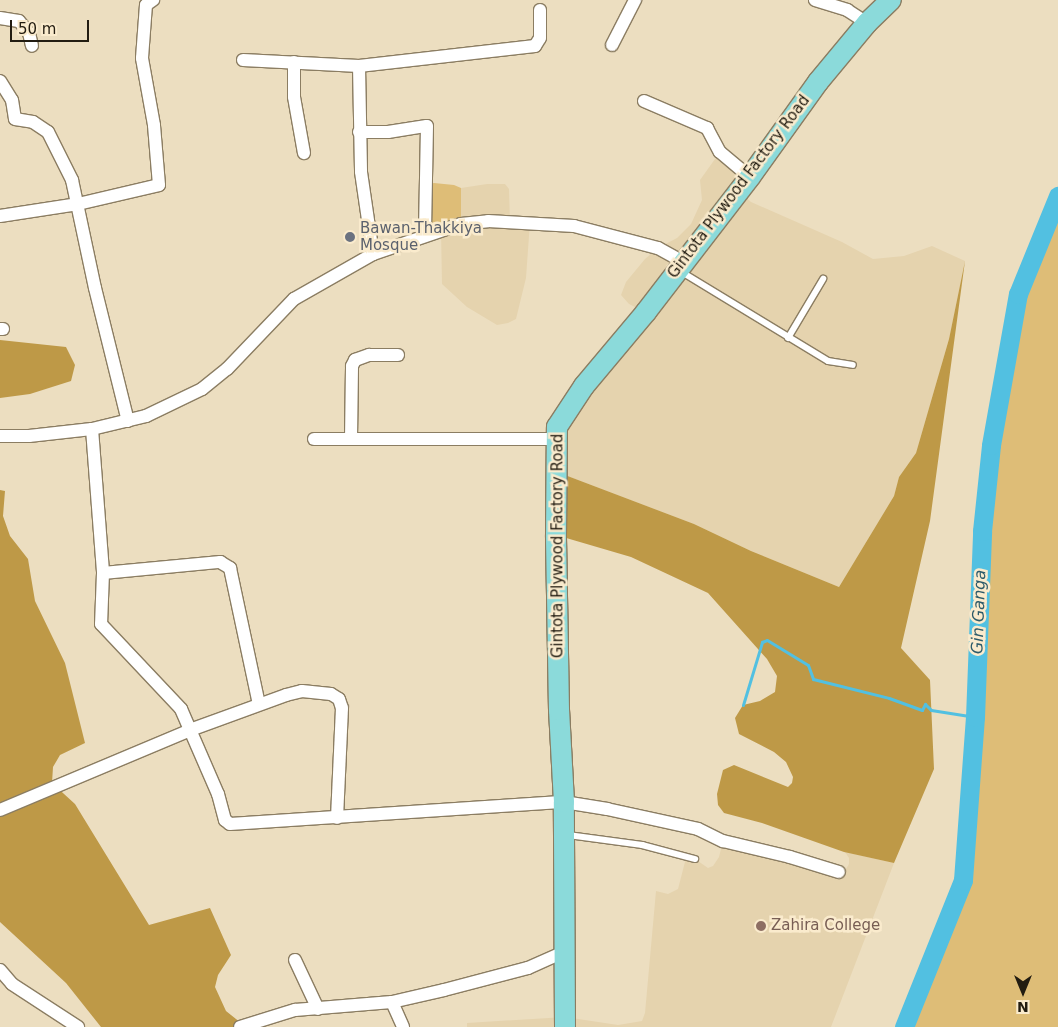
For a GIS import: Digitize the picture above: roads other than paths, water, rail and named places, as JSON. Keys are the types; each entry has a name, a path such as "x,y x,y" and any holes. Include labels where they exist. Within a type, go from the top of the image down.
{"main road":[{"name":"Gintota Plywood Factory Road","path":"565,1027 564,802 559,710 557,427 584,386 646,312 750,177 818,82 866,24 891,0"}],"street":[{"path":"0,216 78,204 159,185 154,125 142,58 146,5 153,0"},
{"path":"612,46 635,0"},
{"path":"815,0 847,10 866,24"},
{"path":"243,60 359,66 535,46 540,38 540,10"},
{"path":"0,18 19,21 30,33 32,46"},
{"path":"294,62 294,97 304,153"},
{"path":"359,66 360,172 373,254"},
{"path":"0,81 12,100 15,119 33,122 48,132 72,180 95,288 128,420"},
{"path":"644,101 707,128 720,152 750,177"},
{"path":"360,132 388,132 427,126 425,236"},
{"path":"0,436 29,436 92,429 146,416 202,390 228,369 294,299 373,254 461,224 488,221 574,226 658,248 680,266"},
{"path":"351,439 352,366 355,360 369,355 398,355"},
{"path":"92,429 103,573 101,624 181,709 218,794 225,820 230,824 564,802 607,808 698,829 722,841 790,857 839,872"},
{"path":"314,438 556,439"},
{"path":"103,573 220,562 230,568 259,704"},
{"path":"0,810 190,730 259,704 302,691 331,694 339,699 342,708 337,818"},
{"path":"240,1027 295,1010 392,1002 444,990 528,968 564,952"},
{"path":"296,960 318,1009"},
{"path":"0,970 12,984 78,1027"},
{"path":"392,1002 402,1027"}],"lane":[{"path":"680,266 788,338 828,361 853,365"},
{"path":"788,338 823,280"},
{"path":"564,835 642,845 695,859"}],"waterway":[{"name":"Gin Ganga","path":"904,1027 963,880 975,717 982,531 991,445 1018,294 1058,196"},
{"path":"743,705 762,642 767,640 808,665 813,679 889,698 922,710 925,704 931,710 975,717"}],"place":[{"name":"Bawan-Thakkiya Mosque","path":"350,237"},
{"name":"Zahira College","path":"761,926"}]}
